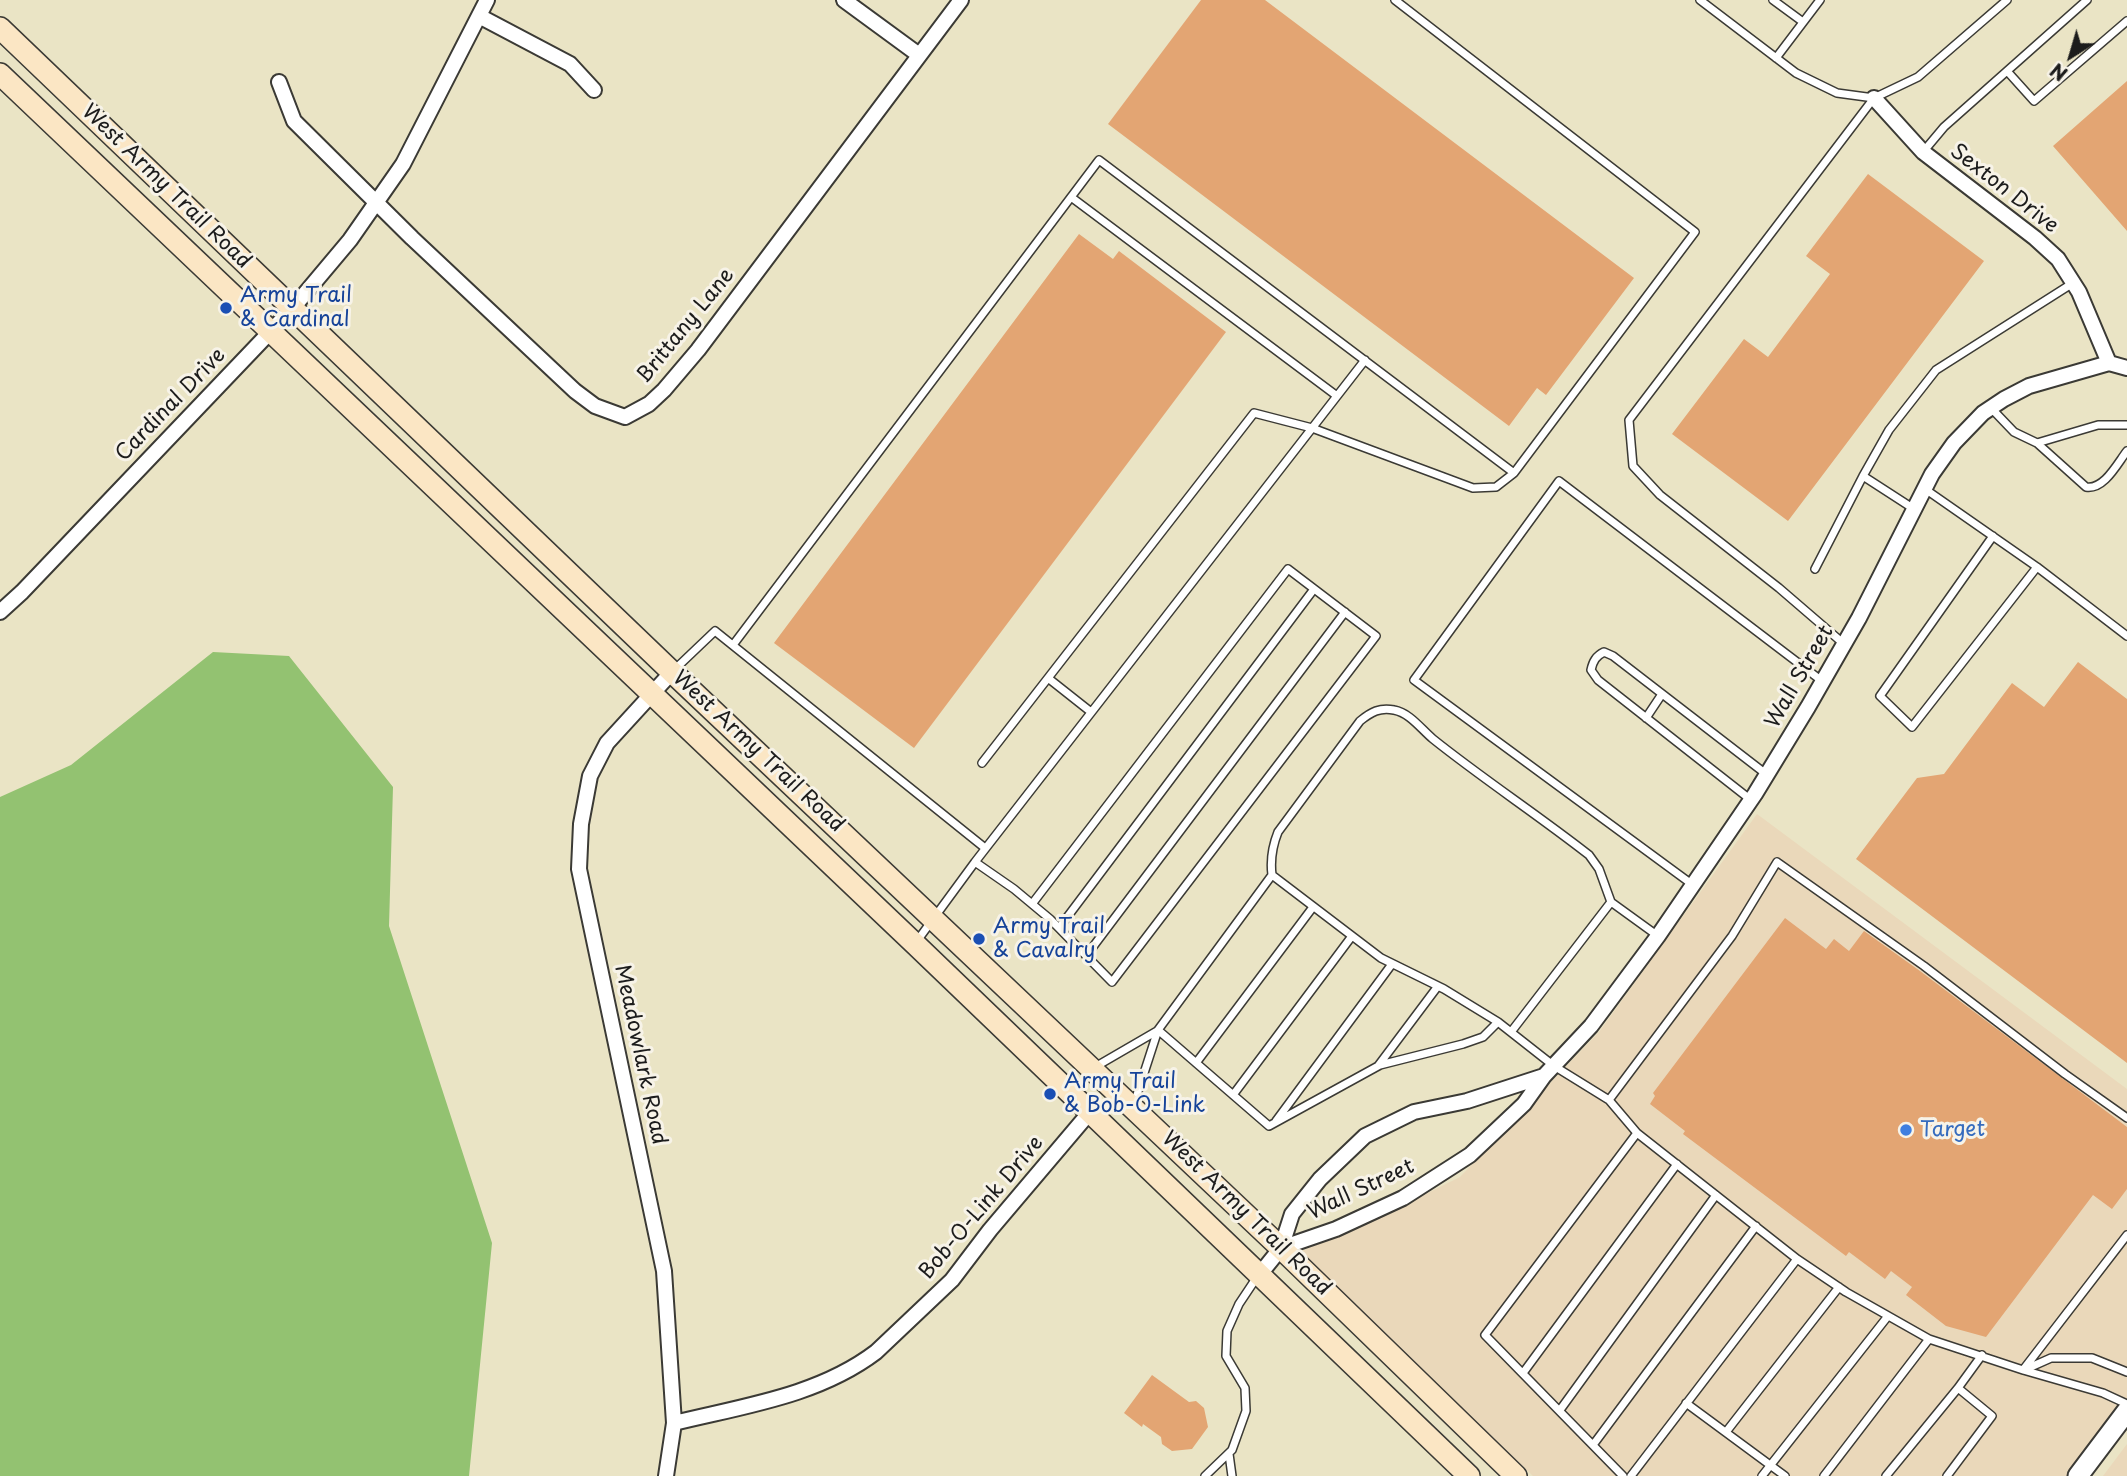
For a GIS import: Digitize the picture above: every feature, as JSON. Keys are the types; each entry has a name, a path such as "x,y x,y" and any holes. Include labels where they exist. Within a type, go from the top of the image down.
{"main road":[{"name":"West Army Trail Road","path":"0,29 672,672 1281,1248 1516,1476"},
{"name":"West Army Trail Road","path":"0,74 915,944 1469,1476"}],"street":[{"name":"Cardinal Drive","path":"0,612 292,309 350,240 403,164 487,0"},
{"path":"844,0 919,55 961,0"},
{"path":"479,16 570,64 594,90"},
{"name":"Brittany Lane","path":"377,201 412,238 575,391 595,406 625,417 649,404 698,350 919,55"},
{"path":"279,82 294,121 377,201"},
{"name":"Sexton Drive","path":"1874,98 1923,152 2058,259 2079,292 2109,363"},
{"path":"2109,363 2127,368"},
{"name":"Wall Street","path":"1281,1248 1336,1228 1403,1198 1470,1155 1524,1104 1549,1071 1591,1026 1694,886 1751,800 1823,682 1932,474 1954,443 1991,408 2029,386 2109,363"},
{"name":"Meadowlark Road","path":"666,1476 674,1423 664,1271 579,869 581,824 590,776 607,743 672,672"},
{"name":"Wall Street","path":"1260,1274 1281,1248 1292,1214 1320,1179 1364,1136 1414,1112 1467,1101 1549,1071"},
{"name":"Bob-O-Link Drive","path":"674,1423 804,1390 864,1362 952,1280 990,1230 1090,1112"},
{"path":"2078,1476 2127,1411"}],"lane":[{"path":"982,763 1254,413 1312,428 1473,488 1496,487 1514,473 1695,232 1395,0"},
{"path":"1700,0 1796,73 1837,93 1874,98"},
{"path":"1773,0 1803,22"},
{"path":"1776,58 1820,0"},
{"path":"1844,644 1779,588 1660,495 1633,466 1629,419 1874,98 1918,77 2007,0"},
{"path":"1923,152 1944,127 2087,0"},
{"path":"2007,71 2034,102 2127,21"},
{"path":"733,645 1099,160 1514,473"},
{"path":"1071,197 1337,396"},
{"path":"1815,569 1889,430 1936,370 2073,283"},
{"path":"915,944 985,848 1365,360"},
{"path":"1991,408 2014,432 2037,443 2086,487 2092,488 2102,483 2127,451"},
{"path":"2037,443 2098,425 2127,425"},
{"path":"1863,476 1915,509"},
{"path":"1694,886 1414,680 1559,481 1823,682"},
{"path":"1925,489 2037,567 2127,636"},
{"path":"1993,536 1880,696 1912,727 2037,567"},
{"path":"975,862 1032,904 1112,982 1376,636 1288,569 1032,904"},
{"path":"1059,928 1314,589"},
{"path":"1086,956 1345,612"},
{"path":"672,672 715,631 985,848"},
{"path":"1751,800 1598,680 1591,670 1593,662 1604,652 1613,656 1767,775"},
{"path":"1048,678 1091,712"},
{"path":"1646,718 1662,694"},
{"path":"1133,1107 1158,1030 1272,875 1270,859 1278,832 1360,721 1381,708 1396,710 1406,715 1589,855 1602,876 1611,902 1658,936"},
{"path":"1609,1100 1732,936 1777,862 1924,966 2127,1118"},
{"path":"1272,875 1381,958 1438,986 1498,1022 1549,1071 1609,1100 1637,1133 1797,1259 1839,1287 1929,1339 2103,1393 2127,1404"},
{"path":"1511,1032 1611,902"},
{"path":"1196,1063 1313,906"},
{"path":"1233,1095 1352,936"},
{"path":"1274,1123 1392,964"},
{"path":"1378,1066 1438,986"},
{"path":"1158,1030 1269,1126 1378,1066 1483,1037 1498,1022"},
{"path":"1093,1069 1158,1030"},
{"path":"1623,1476 1485,1335 1637,1133"},
{"path":"1523,1373 1677,1164"},
{"path":"1560,1410 1716,1195"},
{"path":"1593,1445 1756,1226"},
{"path":"2023,1370 2127,1235"},
{"path":"1631,1476 1797,1259"},
{"path":"1205,1476 1232,1450 1246,1411 1245,1388 1226,1356 1227,1331 1239,1304 1260,1274"},
{"path":"1726,1432 1839,1287"},
{"path":"1762,1476 1888,1316"},
{"path":"1824,1476 1929,1339"},
{"path":"1886,1476 1982,1355"},
{"path":"2023,1370 2051,1358 2092,1358 2127,1372"},
{"path":"1947,1476 1992,1416 1958,1388"},
{"path":"1686,1403 1784,1476"},
{"path":"1229,1454 1232,1476"}],"shaded area":[{"path":"1757,814 2127,1089 2127,1401 2070,1476 1533,1476 1299,1252 1365,1224 1460,1177 1599,1032"},
{"path":"2127,1444 2127,1476 2103,1476"}],"green space":[{"path":"213,652 289,656 393,787 389,926 492,1243 469,1476 0,1476 0,797 71,765"}],"building":[{"path":"1201,0 1265,0 1634,278 1546,395 1537,388 1509,426 1108,124"},
{"path":"2127,81 2127,231 2053,146"},
{"path":"1868,174 1984,261 1788,521 1672,434 1744,339 1768,357 1830,274 1806,256"},
{"path":"1079,234 1113,259 1119,251 1226,332 914,748 774,643"},
{"path":"2078,662 2127,699 2127,1063 1856,859 1917,778 1944,774 2012,683 2044,707"},
{"name":"Target","path":"1785,918 1826,949 1834,939 1849,951 1864,931 2127,1127 2127,1189 2112,1209 2093,1195 1986,1337 1946,1326 1906,1295 1912,1287 1891,1271 1885,1279 1849,1252 1846,1256 1683,1134 1685,1131 1650,1104 1655,1096 1653,1093"},
{"path":"1152,1375 1189,1402 1196,1401 1204,1408 1208,1427 1192,1449 1172,1451 1162,1444 1161,1437 1124,1413"}],"place":[{"name":"Army Trail & Cardinal","path":"226,308"},
{"name":"Army Trail & Cavalry","path":"979,939"},
{"name":"Army Trail & Bob-O-Link","path":"1050,1094"},
{"name":"Target","path":"1906,1130"}]}
